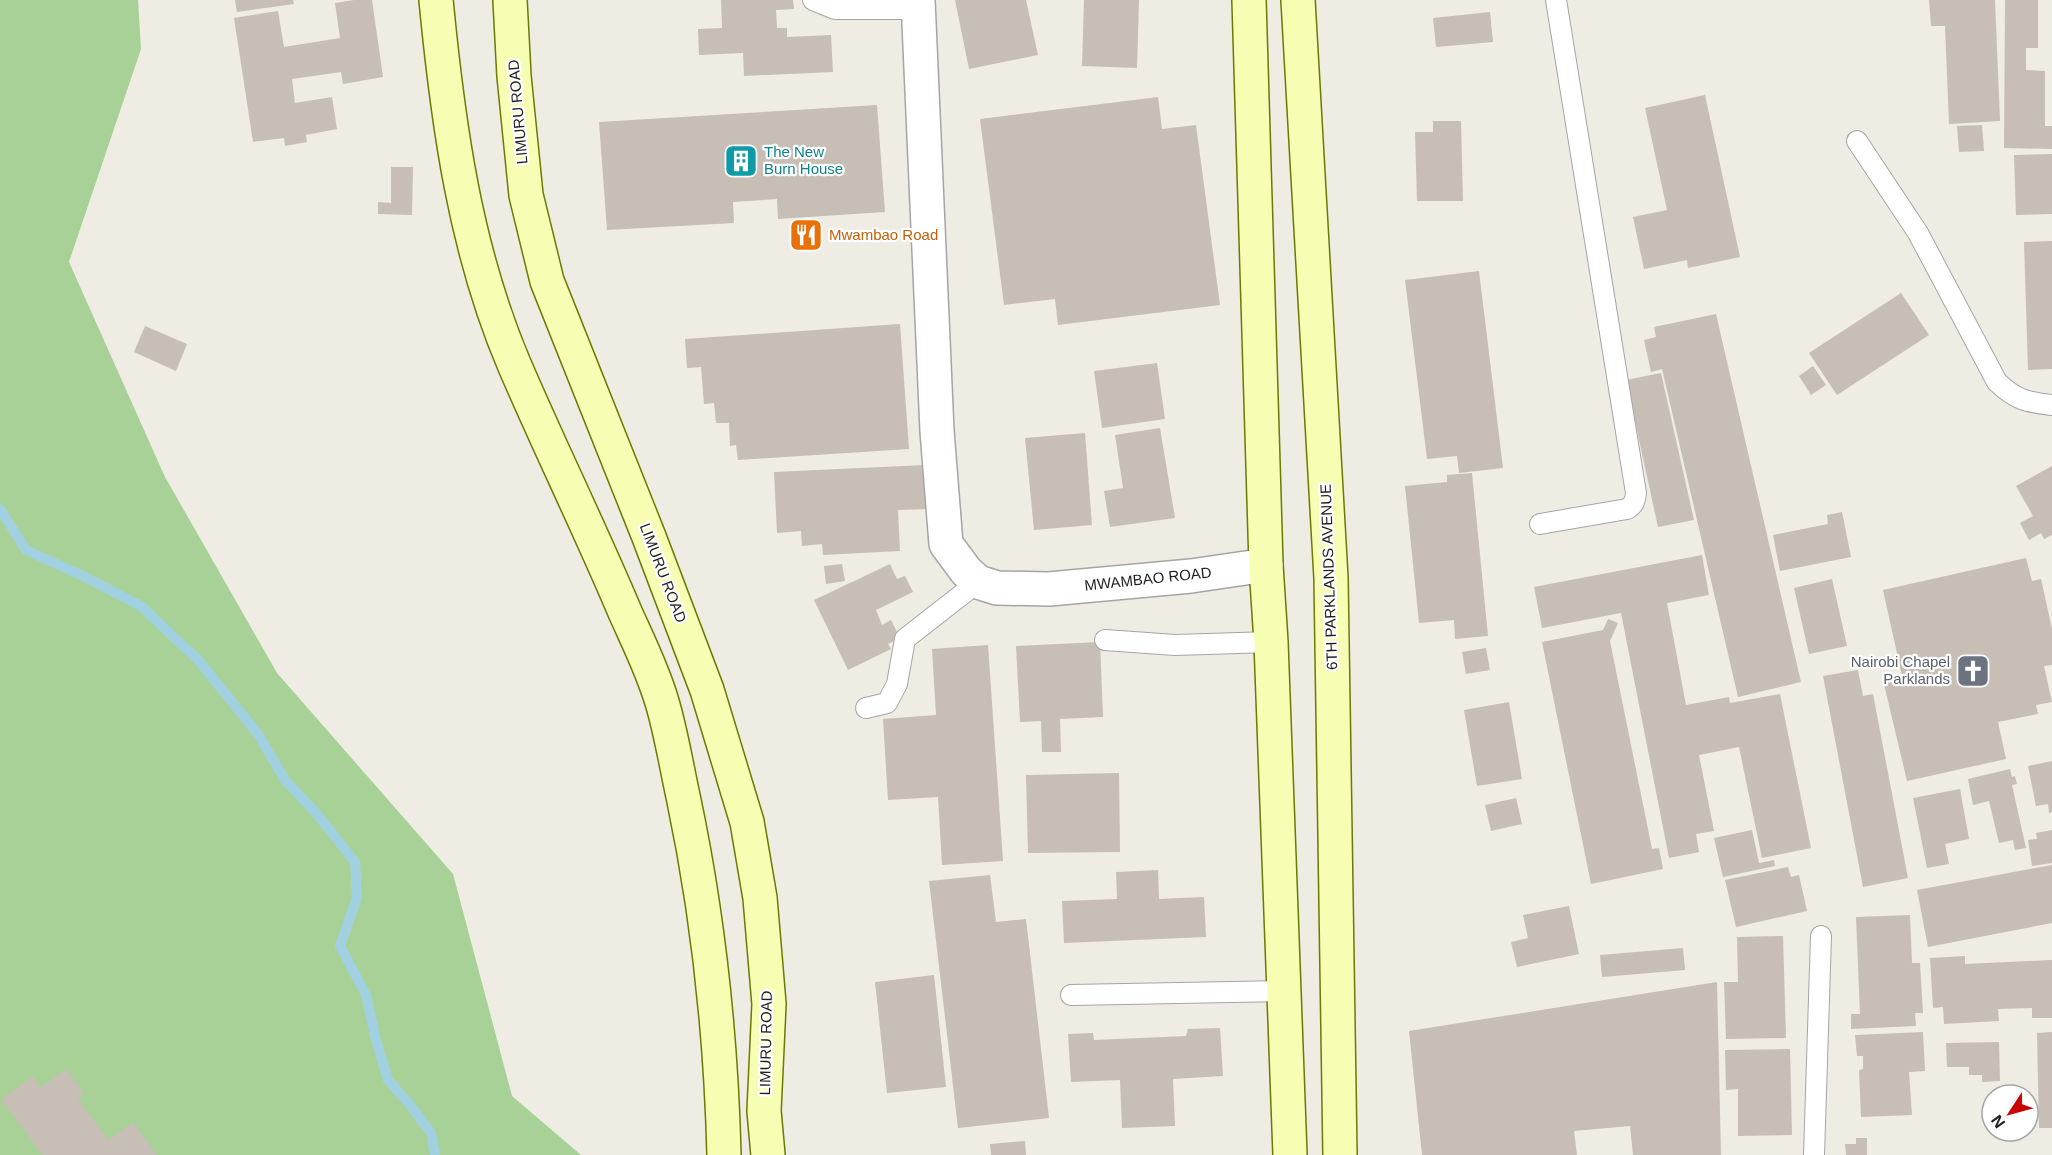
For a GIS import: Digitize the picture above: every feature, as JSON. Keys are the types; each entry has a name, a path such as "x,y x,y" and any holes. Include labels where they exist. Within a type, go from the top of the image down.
{"main road":[{"path":"436,0 444,79 458,172 471,232 494,313 513,363 662,700 702,894 720,1064 724,1155"},
{"name":"LIMURU ROAD","path":"510,0 514,76 526,195 547,281 707,690 747,822 760,898 769,1004 764,1111 768,1155"},
{"path":"1249,0 1266,565 1271,642 1290,1155"},
{"name":"6TH PARKLANDS AVENUE","path":"1298,0 1331,578 1340,1155"}],"street":[{"path":"918,5 937,431 946,544 966,571 978,582"},
{"name":"MWAMBAO ROAD","path":"978,582 997,588 1049,589 1191,576 1266,565"}],"lane":[{"path":"813,0 836,9 918,5"},
{"path":"1540,524 1627,509 1635,501 1636,493 1556,0"},
{"path":"1857,141 1918,233 1997,382 2011,395 2028,402 2052,405"},
{"path":"866,708 887,703 897,684 905,639 978,582"},
{"path":"1105,640 1174,645 1271,642"},
{"path":"1814,1155 1821,936"},
{"path":"1071,995 1283,991"}],"green space":[{"path":"0,0 138,0 141,49 69,262 165,477 277,673 453,874 512,1096 581,1155 0,1155"}],"building":[{"path":"235,0 293,0 294,4 237,12"},
{"path":"372,0 383,77 343,84 341,72 292,79 295,103 332,97 337,129 306,135 307,142 285,146 284,138 253,142 234,18 278,11 284,47 340,38 335,3"},
{"path":"721,0 793,0 794,9 776,10 777,28 787,28 787,37 831,35 833,72 744,76 743,53 699,55 698,29 722,28"},
{"path":"955,0 1026,0 1038,55 969,69"},
{"path":"1084,0 1139,0 1137,68 1082,66"},
{"path":"1929,0 1995,0 2000,121 1949,124 1945,26 1931,26"},
{"path":"2005,0 2038,0 2038,48 2026,48 2026,70 2045,71 2045,126 2052,126 2052,149 2004,148"},
{"path":"1490,12 1493,42 1436,47 1433,18"},
{"path":"1705,95 1740,257 1688,268 1687,260 1644,269 1633,217 1667,210 1645,108"},
{"path":"1158,97 1162,129 1196,125 1220,305 1058,325 1055,299 1004,305 980,119"},
{"name":"The New Burn House","path":"877,105 885,212 778,219 777,199 733,202 734,223 607,230 599,122"},
{"path":"1433,121 1461,121 1463,201 1417,201 1415,132 1433,132"},
{"path":"1982,125 1984,151 1959,152 1957,126"},
{"path":"2052,154 2052,214 2016,215 2014,155"},
{"path":"391,167 413,167 412,215 378,214 378,202 391,203"},
{"path":"2052,241 2052,369 2028,370 2024,242"},
{"path":"1479,271 1503,468 1459,473 1457,456 1427,459 1405,280"},
{"path":"1901,293 1929,335 1837,395 1809,353"},
{"path":"1716,314 1801,682 1738,697 1662,369 1651,372 1644,340 1656,337 1654,327"},
{"path":"900,324 909,449 738,460 736,445 730,446 729,423 716,423 714,403 704,404 701,367 687,368 685,339"},
{"path":"145,326 187,344 176,371 134,352"},
{"path":"1157,363 1165,419 1102,428 1094,371"},
{"path":"1813,366 1826,385 1811,395 1799,376"},
{"path":"1661,373 1694,520 1658,527 1626,380"},
{"path":"1160,428 1175,518 1110,527 1104,491 1123,488 1115,435"},
{"path":"1085,433 1092,525 1034,530 1025,438"},
{"path":"925,465 928,509 898,510 900,551 823,555 822,544 802,546 801,531 777,533 774,472"},
{"path":"2052,466 2052,535 2044,539 2041,533 2029,540 2020,523 2033,516 2016,486"},
{"path":"1472,473 1488,636 1455,639 1454,620 1419,623 1405,486 1447,482 1447,475"},
{"path":"1842,512 1851,557 1780,571 1773,535 1828,524 1827,515"},
{"path":"1702,555 1709,595 1667,603 1686,705 1729,697 1730,703 1780,694 1811,848 1762,858 1739,747 1699,755 1714,831 1696,834 1699,852 1669,858 1621,613 1542,628 1534,587"},
{"name":"Nairobi Chapel Parklands","path":"2026,558 2032,581 2041,579 2052,629 2052,665 2044,666 2052,702 2036,705 2038,714 1998,722 2006,759 1907,781 1883,680 1902,676 1883,590"},
{"path":"842,564 845,581 826,584 824,566"},
{"path":"890,564 897,579 905,576 913,592 876,610 882,625 891,620 900,638 888,644 891,649 848,670 814,600"},
{"path":"1832,579 1847,646 1809,654 1794,588"},
{"path":"1608,619 1618,623 1610,641 1652,849 1659,848 1663,869 1591,884 1542,642 1603,630"},
{"path":"1100,642 1103,717 1060,719 1061,752 1042,752 1041,721 1020,722 1016,646"},
{"path":"988,645 1003,861 942,865 938,797 888,800 883,719 936,715 932,649"},
{"path":"1486,648 1490,670 1466,674 1462,652"},
{"path":"1858,670 1863,696 1873,694 1908,878 1863,887 1823,676"},
{"path":"1509,702 1522,779 1477,786 1464,710"},
{"path":"2052,761 2052,812 2049,813 2048,804 2036,806 2028,766"},
{"path":"2010,769 2017,784 2012,785 2026,848 2015,850 2013,840 1999,843 1989,801 1973,805 1968,779"},
{"path":"1119,773 1120,852 1028,853 1026,775"},
{"path":"1960,789 1969,839 1945,844 1949,864 1927,868 1913,798"},
{"path":"1516,798 1522,824 1491,831 1485,805"},
{"path":"1752,830 1759,863 1774,860 1775,866 1723,877 1714,838"},
{"path":"2052,830 2052,863 2032,866 2028,840 2037,839 2036,833"},
{"path":"2052,865 2052,923 1928,947 1917,890"},
{"path":"1788,867 1791,877 1799,875 1807,911 1736,927 1725,880"},
{"path":"1158,870 1159,899 1204,897 1206,937 1064,943 1062,901 1117,899 1116,872"},
{"path":"990,875 996,922 1026,919 1049,1118 958,1128 929,881"},
{"path":"1569,906 1579,954 1517,967 1511,942 1528,938 1523,915"},
{"path":"1910,915 1912,963 1920,963 1923,1013 1915,1013 1916,1026 1851,1029 1851,1014 1860,1014 1856,917"},
{"path":"1783,936 1786,1038 1726,1039 1724,982 1738,982 1737,937"},
{"path":"1683,948 1685,970 1602,977 1600,955"},
{"path":"1965,956 1965,964 2052,960 2052,1018 2032,1018 2032,1008 1998,1009 1999,1021 1944,1024 1943,1007 1933,1008 1930,958"},
{"path":"934,975 946,1087 887,1093 875,982"},
{"path":"1717,982 1721,1155 1633,1155 1630,1126 1574,1131 1577,1155 1422,1155 1409,1031"},
{"path":"1220,1028 1223,1076 1173,1079 1175,1126 1122,1128 1120,1080 1071,1082 1068,1034 1093,1033 1094,1040 1186,1036 1188,1029"},
{"path":"1923,1032 1925,1071 1909,1072 1912,1115 1861,1117 1859,1070 1863,1069 1863,1056 1857,1056 1855,1035"},
{"path":"2052,1032 2052,1128 2040,1128 2037,1033"},
{"path":"1999,1042 2000,1081 1982,1082 1982,1075 1969,1075 1969,1067 1947,1067 1946,1043"},
{"path":"1790,1049 1792,1135 1738,1136 1738,1089 1726,1090 1725,1050"},
{"path":"67,1069 84,1094 78,1098 108,1140 133,1122 157,1155 42,1155 1,1099 33,1076 40,1087"},
{"path":"1856,1138 1867,1138 1867,1155 1846,1155 1845,1144 1856,1144"},
{"path":"1025,1141 1026,1155 991,1155 990,1144"}],"waterway":[{"path":"0,509 26,550 141,606 199,661 258,734 285,780 316,813 355,862 357,898 340,946 366,995 388,1080 431,1133 435,1155"}],"place":[{"name":"The New Burn House","path":"741,161"},
{"name":"Mwambao Road","path":"806,235"},
{"name":"Nairobi Chapel Parklands","path":"1973,671"}]}
